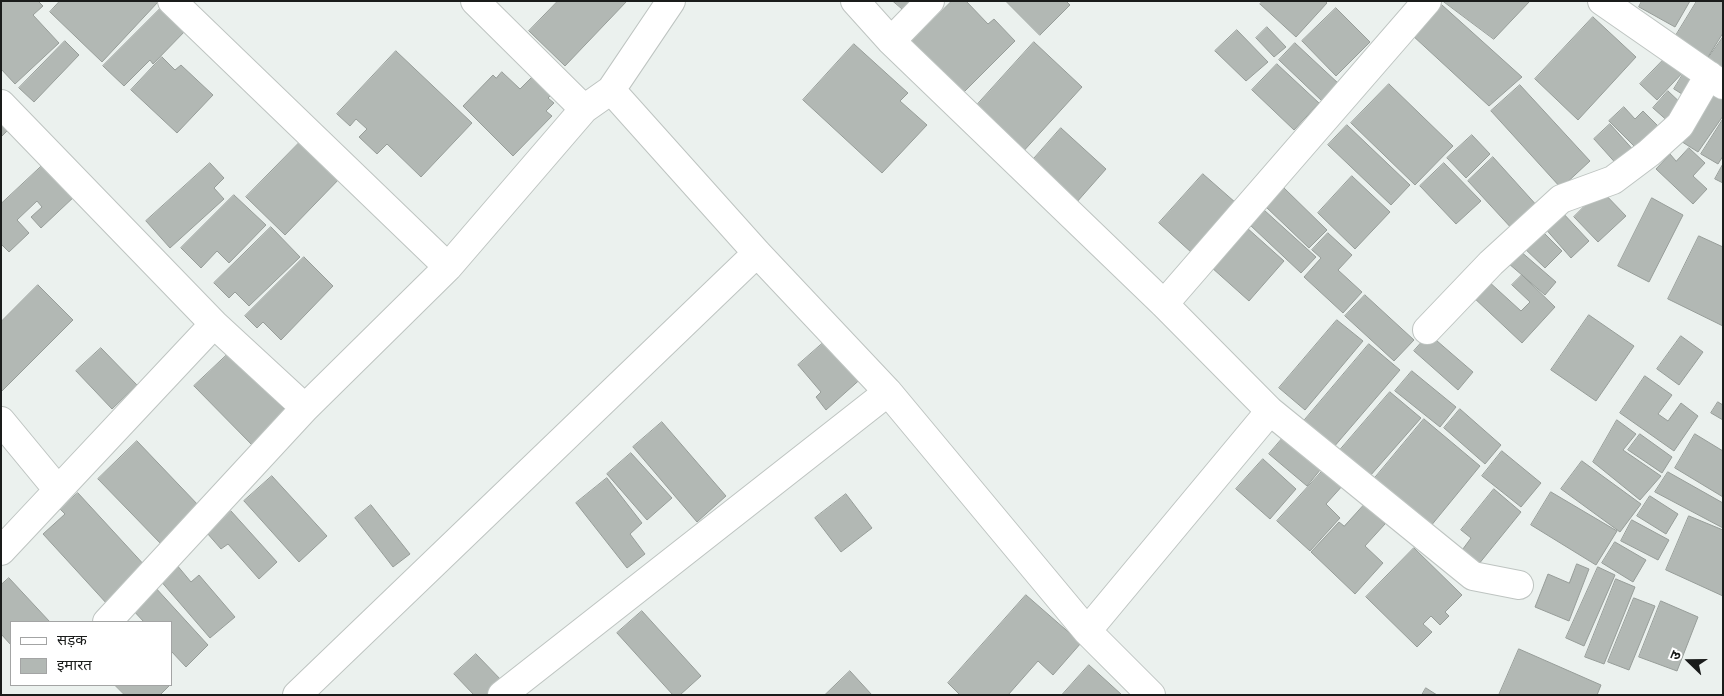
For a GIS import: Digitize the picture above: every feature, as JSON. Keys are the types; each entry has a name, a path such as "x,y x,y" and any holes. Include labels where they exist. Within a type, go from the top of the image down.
{"street":[{"path":"172,1 448,267"},
{"path":"475,1 584,109"},
{"path":"855,1 891,41 1164,304 1270,411 1473,576 1519,585"},
{"path":"891,41 930,1"},
{"path":"1164,304 1428,1"},
{"path":"1427,330 1491,263 1561,199 1613,180 1680,125 1716,80 1602,1"},
{"path":"108,621 305,408 448,267 584,109 611,90 663,5"},
{"path":"611,90 757,253 888,392 1087,631 1151,695"},
{"path":"1,104 214,324 305,408"},
{"path":"297,695 757,253"},
{"path":"1,551 214,324"},
{"path":"502,695 888,392"},
{"path":"1087,631 1270,411"},
{"path":"1,420 58,490"}],"building":[{"path":"1,1 38,1 43,6 33,15 59,43 15,84 1,69"},
{"path":"60,1 158,2 102,62 50,12"},
{"path":"558,1 627,1 565,66 529,31"},
{"path":"893,1 914,1 905,11"},
{"path":"952,1 966,1 988,24 994,19 1015,41 962,94 911,42"},
{"path":"1006,1 1066,1 1070,5 1040,35"},
{"path":"1263,1 1325,1 1327,3 1296,37 1260,4"},
{"path":"1443,1 1530,1 1494,39"},
{"path":"1642,1 1690,1 1675,27 1639,7"},
{"path":"1697,1 1723,1 1723,33 1708,57 1675,37"},
{"path":"164,5 188,28 153,64 150,60 124,86 103,66"},
{"path":"1442,5 1522,77 1489,106 1412,35"},
{"path":"1336,8 1370,42 1336,76 1302,41"},
{"path":"1593,17 1636,57 1578,120 1535,79"},
{"path":"1267,27 1286,47 1274,57 1256,38"},
{"path":"1237,30 1268,62 1246,81 1215,51"},
{"path":"1723,37 1723,75 1705,63"},
{"path":"65,41 79,55 34,102 19,88"},
{"path":"1034,42 1082,87 1020,155 1001,137 1006,132 977,105"},
{"path":"1295,43 1339,84 1323,102 1279,60"},
{"path":"854,44 908,93 900,101 927,125 882,173 803,100"},
{"path":"396,51 472,123 421,177 387,144 377,154 359,137 367,129 356,119 350,126 337,114"},
{"path":"1671,52 1687,68 1657,100 1640,84"},
{"path":"162,57 175,70 181,65 213,95 177,133 131,90"},
{"path":"1277,64 1319,103 1294,130 1252,90"},
{"path":"1685,71 1701,82 1690,99 1674,89"},
{"path":"502,72 520,89 534,75 553,93 548,98 554,103 546,111 552,116 513,156 463,106 493,75 496,78"},
{"path":"1389,84 1453,146 1415,185 1351,123"},
{"path":"1520,85 1590,161 1561,188 1491,111"},
{"path":"1709,89 1723,98 1723,116 1698,152 1676,138"},
{"path":"1668,91 1686,108 1671,124 1653,108"},
{"path":"1624,107 1635,119 1643,111 1662,130 1640,152 1609,121"},
{"path":"1,116 12,126 1,137"},
{"path":"1723,119 1723,156 1718,164 1701,154"},
{"path":"1610,124 1636,153 1620,168 1594,139"},
{"path":"1347,125 1410,185 1391,205 1328,145"},
{"path":"1061,128 1106,169 1076,203 1031,162"},
{"path":"1472,135 1490,154 1466,178 1447,158"},
{"path":"305,137 343,175 285,235 246,197"},
{"path":"1689,148 1705,163 1693,176 1707,189 1693,204 1656,169 1670,154 1676,161"},
{"path":"1493,157 1539,208 1514,231 1468,181"},
{"path":"45,163 76,195 41,228 31,217 42,207 37,201 17,220 29,233 9,252 1,244 1,204"},
{"path":"210,163 224,178 214,188 224,199 170,248 146,221"},
{"path":"1444,163 1481,201 1456,224 1420,186"},
{"path":"1723,164 1723,183 1715,179"},
{"path":"1203,174 1236,203 1192,253 1159,223"},
{"path":"1352,176 1390,212 1355,249 1318,213"},
{"path":"1284,188 1327,230 1309,248 1266,207"},
{"path":"1601,190 1626,216 1598,242 1574,217"},
{"path":"234,195 266,225 229,263 217,251 201,268 181,248"},
{"path":"1652,198 1683,215 1649,282 1618,266"},
{"path":"1264,210 1316,257 1301,273 1250,225"},
{"path":"1561,211 1589,241 1571,258 1544,227"},
{"path":"271,227 300,257 249,306 235,292 229,298 214,283"},
{"path":"1246,227 1284,261 1249,301 1211,267"},
{"path":"1539,228 1562,251 1545,268 1522,246"},
{"path":"1328,233 1352,255 1338,270 1362,292 1343,313 1304,277 1321,258 1312,250"},
{"path":"1699,236 1723,247 1723,326 1668,299"},
{"path":"1519,250 1556,282 1545,295 1508,263"},
{"path":"304,257 333,286 281,340 263,322 257,328 245,316"},
{"path":"1522,275 1555,307 1522,343 1472,296 1487,280 1521,311 1530,302 1512,285"},
{"path":"38,285 73,320 1,392 1,322"},
{"path":"1365,295 1414,340 1394,361 1345,316"},
{"path":"1589,315 1634,346 1596,401 1551,370"},
{"path":"1337,320 1363,341 1305,410 1279,388"},
{"path":"1429,334 1473,372 1458,390 1414,351"},
{"path":"831,336 865,375 826,410 816,397 821,392 798,365"},
{"path":"1681,336 1703,352 1679,385 1657,369"},
{"path":"1369,344 1400,370 1333,448 1303,422"},
{"path":"101,348 137,385 112,409 76,371"},
{"path":"229,353 287,412 253,446 194,386"},
{"path":"1412,371 1456,407 1440,427 1395,391"},
{"path":"1645,376 1672,395 1658,414 1668,421 1681,403 1698,416 1674,451 1620,413"},
{"path":"1390,392 1421,418 1370,476 1340,450"},
{"path":"1718,402 1723,405 1723,420 1711,413"},
{"path":"1460,409 1501,445 1485,464 1444,428"},
{"path":"1424,419 1480,466 1430,527 1374,479"},
{"path":"1617,420 1636,434 1623,450 1661,476 1640,500 1593,462"},
{"path":"662,422 726,496 697,522 633,447"},
{"path":"1287,433 1325,464 1307,486 1269,454"},
{"path":"1640,434 1672,457 1662,473 1628,450"},
{"path":"1695,434 1723,451 1723,497 1675,468"},
{"path":"137,441 200,507 162,545 98,479"},
{"path":"1502,451 1541,483 1521,507 1482,476"},
{"path":"631,453 672,498 647,520 607,474"},
{"path":"1263,459 1296,489 1270,519 1236,489"},
{"path":"1582,461 1641,504 1620,532 1561,489"},
{"path":"1326,467 1344,484 1326,504 1340,518 1310,551 1277,521"},
{"path":"1668,472 1723,503 1723,528 1655,492"},
{"path":"272,476 327,536 299,562 244,501"},
{"path":"607,478 642,523 630,534 645,554 627,568 576,503"},
{"path":"1494,489 1521,512 1474,570 1457,557 1471,538 1461,530"},
{"path":"1551,492 1617,531 1596,565 1531,525"},
{"path":"78,493 147,568 108,605 43,534 65,514 60,509"},
{"path":"846,494 872,528 841,552 815,518"},
{"path":"1650,496 1678,514 1666,534 1637,516"},
{"path":"371,505 410,554 393,567 355,518"},
{"path":"1364,505 1385,524 1365,546 1383,563 1355,594 1311,552 1339,522 1344,526"},
{"path":"231,511 277,562 259,579 228,544 221,549 207,533"},
{"path":"1689,516 1723,530 1723,596 1666,570"},
{"path":"1632,520 1669,540 1658,560 1621,541"},
{"path":"1615,542 1646,560 1633,582 1602,563"},
{"path":"1414,548 1462,595 1445,612 1449,616 1440,625 1431,616 1423,624 1432,632 1417,647 1366,597"},
{"path":"176,564 191,582 199,575 235,617 210,638 159,579"},
{"path":"1577,564 1589,569 1569,621 1535,607 1548,574 1569,583"},
{"path":"1598,567 1615,575 1584,646 1566,638"},
{"path":"9,578 49,621 10,621 10,644 1,634 1,585"},
{"path":"1616,579 1635,587 1604,664 1585,657"},
{"path":"154,586 208,645 186,667 172,652 172,621 143,621 131,608"},
{"path":"1026,595 1081,643 1053,675 1038,661 1008,695 960,695 948,683"},
{"path":"1634,598 1655,606 1629,670 1608,662"},
{"path":"1661,601 1698,617 1677,671 1639,657"},
{"path":"642,611 701,676 680,695 673,695 617,633"},
{"path":"1519,649 1601,685 1597,695 1499,695"},
{"path":"476,654 504,683 492,695 474,695 454,674"},
{"path":"1089,665 1122,695 1062,695"},
{"path":"850,671 872,695 825,695"},
{"path":"116,686 169,686 160,695 125,695"},
{"path":"1426,688 1437,695 1422,695"}]}
